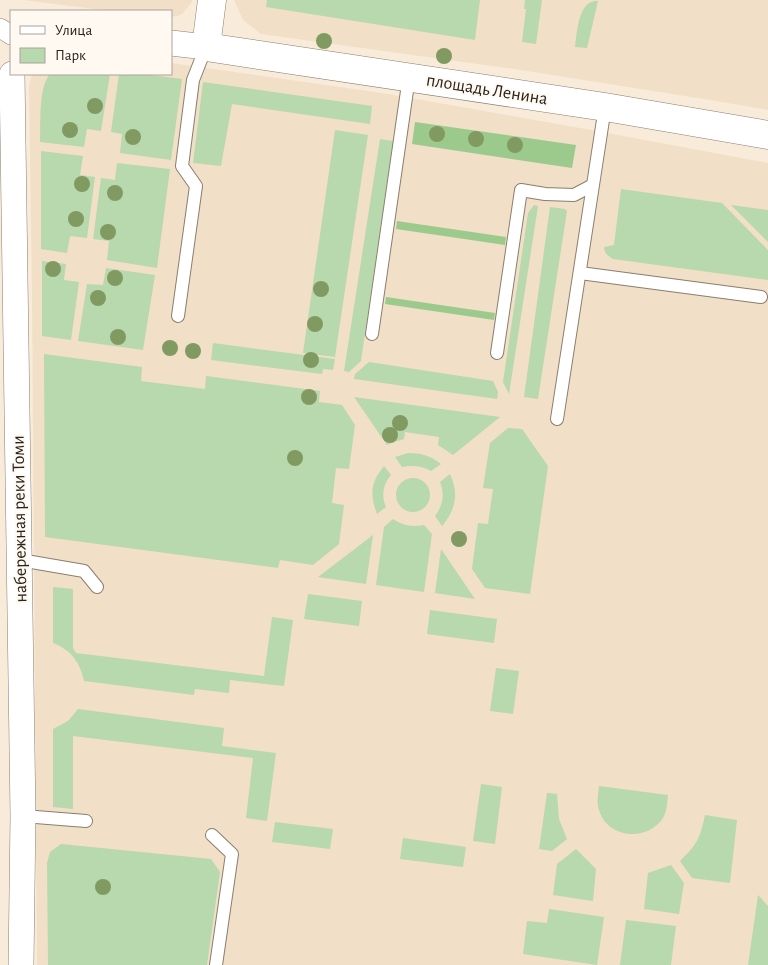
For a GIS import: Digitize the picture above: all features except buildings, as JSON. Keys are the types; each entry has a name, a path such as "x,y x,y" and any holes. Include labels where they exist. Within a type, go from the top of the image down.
{"street":[{"path":"172,43 206,47 212,0"},
{"name":"площадь Ленина","path":"206,47 605,107 768,135"},
{"name":"набережная реки Томи","path":"12,75 23,816 21,965"}],"lane":[{"path":"178,316 196,186 182,166 193,80 206,47"},
{"path":"372,334 409,77"},
{"path":"557,419 605,107"},
{"path":"497,353 521,190 544,194 574,195 593,185"},
{"path":"580,273 761,297"},
{"path":"20,560 84,571 97,587"},
{"path":"23,816 86,821"},
{"path":"212,835 232,854 216,965"}],"shaded area":[{"path":"23,0 192,0 181,15 172,17 172,10 102,10"},
{"path":"234,0 768,0 768,110 514,69 261,34 243,20"},
{"path":"172,63 382,93 768,163 768,965 37,965 29,85 32,75 172,75"}],"green space":[{"path":"267,0 480,0 475,40 266,7"},
{"path":"525,0 542,0 536,44 522,42 526,9 524,9"},
{"path":"598,1 587,48 575,47 579,19 585,7"},
{"path":"49,75 110,75 101,131 87,129 84,147 40,142 40,116 46,80"},
{"path":"119,75 150,75 182,79 171,160 120,153 122,134 111,132"},
{"path":"203,82 372,106 370,124 232,104 221,166 193,163"},
{"path":"415,122 576,145 572,168 412,144"},
{"path":"335,130 368,135 335,357 303,353"},
{"path":"380,139 393,141 361,361 349,372 344,371"},
{"path":"41,151 83,156 80,175 95,177 87,238 70,236 67,253 41,249"},
{"path":"117,163 170,169 157,268 107,260 109,241 93,239 101,178 115,180"},
{"path":"621,189 722,203 768,250 768,280 613,259 607,254 604,247 614,245"},
{"path":"534,205 538,206 509,394 503,382 528,213"},
{"path":"731,205 768,210 768,242"},
{"path":"550,207 567,211 538,399 524,397"},
{"path":"397,221 506,237 505,245 396,229"},
{"path":"42,261 66,264 64,280 79,282 71,340 42,336"},
{"path":"106,268 155,275 143,350 78,341 87,284 103,285"},
{"path":"386,297 495,313 494,320 385,304"},
{"path":"213,343 335,359 333,370 323,369 322,374 211,360"},
{"path":"44,354 142,367 141,381 205,389 206,376 320,391 319,402 342,405 355,425 349,469 336,468 332,503 344,505 339,544 313,565 280,560 278,568 45,537"},
{"path":"369,362 493,381 498,392 497,399 354,379 355,374"},
{"path":"354,397 500,417 453,455 438,445 439,437 405,432 404,439 387,445"},
{"path":"508,428 522,429 548,466 530,594 485,588 472,569 478,523 488,524 493,489 483,488 490,443"},
{"path":"408,453 426,456 441,464 431,471 417,466 402,467 395,457"},
{"path":"384,466 391,475 386,482 384,490 386,507 377,514 372,495 376,478"},
{"path":"450,474 455,488 455,501 447,520 442,526 435,516 442,500 440,482"},
{"path":"413,478 425,483 430,495 425,507 413,512 401,507 396,495 401,483"},
{"path":"393,519 408,525 424,525 432,534 424,592 376,585 384,527"},
{"path":"373,535 366,584 318,577"},
{"path":"441,549 475,599 435,593"},
{"path":"53,587 73,589 73,648 76,653 264,676 272,617 293,620 284,686 230,680 229,693 195,689 194,695 84,681 77,662 70,653 53,643"},
{"path":"308,594 362,601 359,626 304,619"},
{"path":"430,610 497,619 494,643 427,634"},
{"path":"496,668 519,671 513,714 490,711"},
{"path":"78,709 224,728 222,746 276,753 267,821 246,818 253,758 73,736 73,809 53,807 53,729 68,721"},
{"path":"481,784 502,787 495,844 473,841"},
{"path":"599,786 668,795 667,807 663,818 648,831 639,833 630,834 612,828 605,822 599,810"},
{"path":"547,793 557,794 559,819 567,839 552,851 539,849"},
{"path":"705,815 737,820 730,883 692,878 680,861 697,841"},
{"path":"275,822 333,829 330,849 272,842"},
{"path":"403,838 466,847 463,867 400,859"},
{"path":"61,844 211,859 220,872 207,965 48,965 47,863 50,852"},
{"path":"576,849 596,869 593,901 553,895 557,864"},
{"path":"671,865 684,883 679,914 644,909 648,873"},
{"path":"758,895 768,906 768,965 748,965"},
{"path":"549,909 604,917 597,965 523,954 527,921 547,923"},
{"path":"626,920 676,926 671,965 620,965"}]}
